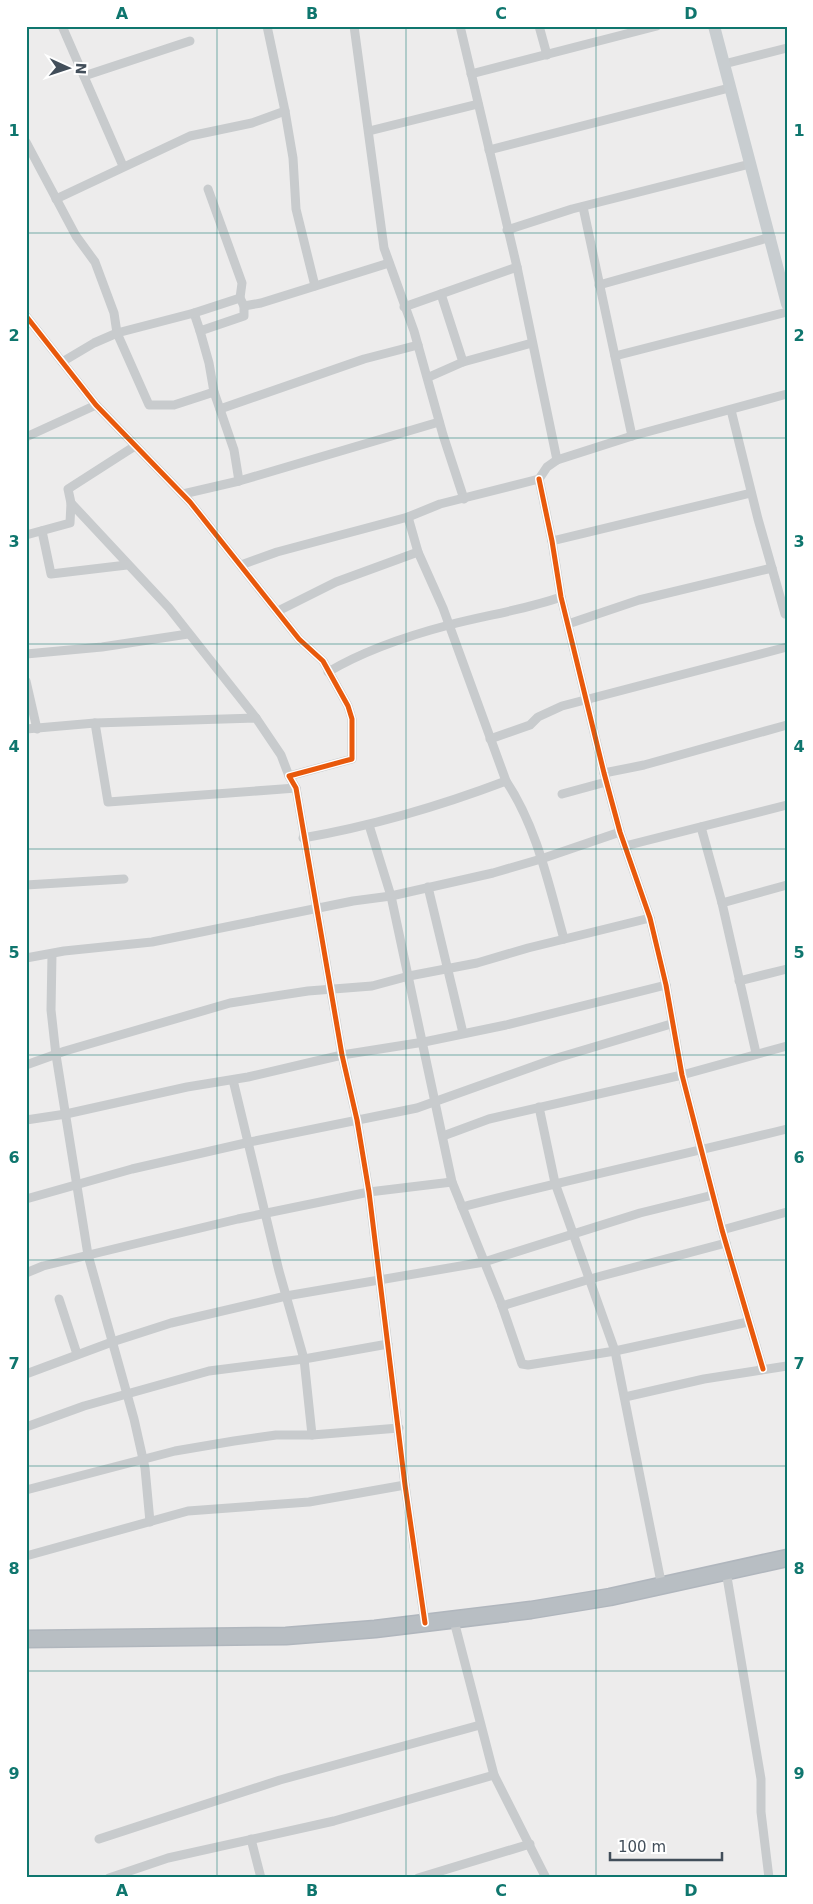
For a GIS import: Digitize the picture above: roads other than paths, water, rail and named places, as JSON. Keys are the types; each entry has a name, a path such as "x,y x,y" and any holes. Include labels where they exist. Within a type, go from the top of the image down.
{"highway":[{"path":"26,1639 286,1636 454,1621 531,1610 662,1587 787,1558"}],"street":[{"path":"62,26 123,166"},
{"path":"267,26 286,111 293,158 296,209 315,286"},
{"path":"354,26 369,131 369,149 376,183 384,248 429,377 439,422 464,499"},
{"path":"460,26 517,267 557,460"},
{"path":"539,26 547,55"},
{"path":"471,74 657,26"},
{"path":"714,26 771,237 787,304"},
{"path":"84,76 117,63 190,41"},
{"path":"724,64 787,48"},
{"path":"489,150 730,88"},
{"path":"369,131 478,104"},
{"path":"56,199 190,136 252,123 286,111"},
{"path":"26,142 76,236 95,262 114,312 116,333 149,405 174,405 214,392"},
{"path":"507,230 583,207 750,164"},
{"path":"200,332 244,316 242,283 208,189"},
{"path":"583,207 632,436"},
{"path":"599,285 771,237"},
{"path":"62,362 94,342 116,333 242,302 261,303 389,263"},
{"path":"404,307 517,267"},
{"path":"441,294 463,362"},
{"path":"614,356 787,312"},
{"path":"194,313 209,363 214,392 234,450 239,481"},
{"path":"26,316 96,405 182,494 299,639 323,662 348,706 352,719 352,759 289,776"},
{"path":"429,377 463,362 532,343"},
{"path":"220,409 364,359 418,345"},
{"path":"241,565 277,552 408,517 440,504 539,479 547,467 557,460 632,436 787,394"},
{"path":"26,437 96,405"},
{"path":"731,410 785,614"},
{"path":"182,494 239,481 439,422"},
{"path":"26,535 70,523 72,503 68,489 135,446"},
{"path":"539,479 561,597 605,777 620,832 650,918 666,985 682,1075 722,1230 763,1369"},
{"path":"552,541 752,493"},
{"path":"72,503 127,565 169,608 188,634 222,672 281,755 296,788 342,1055 357,1120 370,1192 382,1278 405,1485 425,1623"},
{"path":"408,517 418,552 449,625 506,781 518,800 541,859 564,939"},
{"path":"42,531 50,574 127,565"},
{"path":"278,611 336,582 418,552"},
{"path":"568,624 639,600 772,568"},
{"path":"328,672 355,656 449,625 528,609 561,597"},
{"path":"26,654 102,647 188,634"},
{"path":"490,739 530,725 538,717 562,706 787,647"},
{"path":"26,681 37,729"},
{"path":"26,729 95,724 256,718"},
{"path":"95,724 108,802 296,788"},
{"path":"562,794 605,777 644,765 787,725"},
{"path":"304,838 369,825 452,802 506,781"},
{"path":"626,846 787,804"},
{"path":"369,825 391,896 424,1042 434,1102 452,1182 502,1306 522,1364 528,1365 614,1351 748,1322"},
{"path":"701,827 722,903 756,1054"},
{"path":"26,958 152,942 391,896 541,859 620,832"},
{"path":"26,885 124,879"},
{"path":"722,903 787,885"},
{"path":"428,888 463,1033"},
{"path":"26,1065 230,1003 308,991 372,986 408,976 477,963 650,918"},
{"path":"52,954 51,1010 56,1055 88,1255 143,1459 150,1522"},
{"path":"739,981 787,969"},
{"path":"26,1120 66,1114 187,1086 233,1080 342,1055 424,1042 506,1025 666,985"},
{"path":"26,1199 77,1184 250,1142 434,1102 557,1058 672,1024"},
{"path":"443,1136 489,1119 539,1106 682,1075 787,1046"},
{"path":"233,1080 250,1142 265,1214 304,1359 312,1435"},
{"path":"539,1106 555,1183 614,1351 625,1397 644,1507 662,1587"},
{"path":"462,1207 555,1183 702,1151 787,1129"},
{"path":"26,1273 43,1266 265,1214 370,1192 452,1182"},
{"path":"26,1374 77,1354 171,1323 286,1296 484,1262 640,1213 713,1195"},
{"path":"722,1230 787,1212"},
{"path":"502,1306 590,1279 726,1244"},
{"path":"60,1299 77,1354"},
{"path":"26,1427 126,1394 209,1371 304,1359 388,1344"},
{"path":"625,1397 763,1369 787,1366"},
{"path":"26,1490 175,1451 268,1436 312,1435 399,1428"},
{"path":"26,1556 188,1511 309,1502 405,1485"},
{"path":"726,1571 761,1779 761,1812 769,1878"},
{"path":"454,1621 494,1775 546,1878"},
{"path":"99,1839 280,1780 480,1725"},
{"path":"109,1878 168,1858 343,1818 494,1775"},
{"path":"251,1839 262,1878"},
{"path":"418,1878 530,1844"}]}
